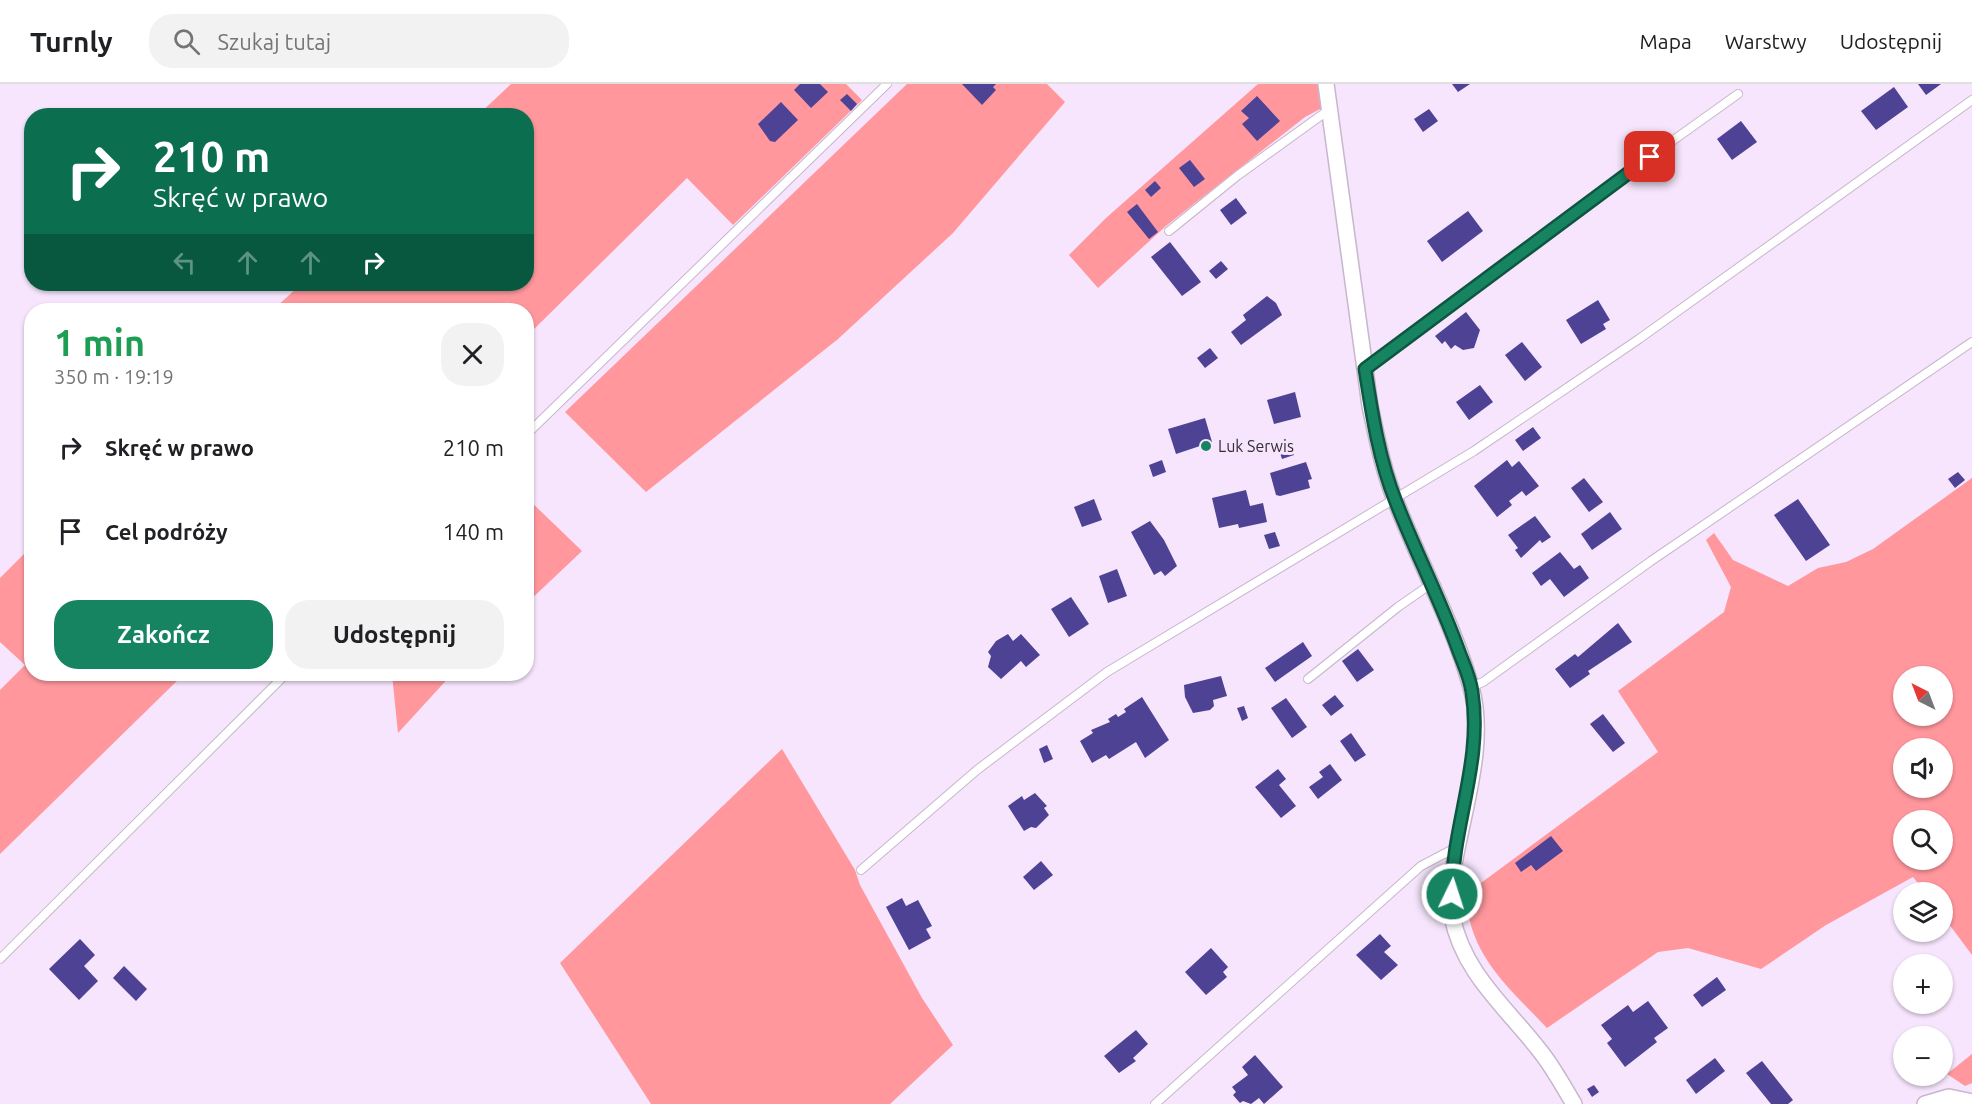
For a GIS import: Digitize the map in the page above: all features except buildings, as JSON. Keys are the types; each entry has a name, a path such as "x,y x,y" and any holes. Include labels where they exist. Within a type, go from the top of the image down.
{"street":[{"path":"1326,84 1365,369 1381,454 1395,500 1471,687 1475,748 1452,874 1452,914 1460,943 1473,971 1540,1052 1574,1104"},
{"path":"1924,1104 1949,1096 1972,1102"}],"lane":[{"path":"534,427 887,84"},
{"path":"1365,369 1598,194 1738,94"},
{"path":"861,870 977,770 1107,672 1221,601 1395,500 1474,451 1639,339 1972,100"},
{"path":"1169,231 1237,176 1330,109"},
{"path":"1471,687 1483,682 1651,561 1972,342"},
{"path":"1308,680 1398,607 1431,584"},
{"path":"0,958 279,681"},
{"path":"1155,1104 1421,866 1457,847"}],"shaded area":[{"path":"511,84 846,84 862,100 733,225 687,178 534,329 534,303 281,303 293,291 534,291 534,108 485,108"},
{"path":"907,84 1047,84 1065,102 953,233 838,339 646,492 565,412"},
{"path":"1258,84 1319,84 1322,108 1305,117 1167,225 1098,288 1069,255 1106,218"},
{"path":"1972,478 1972,955 1953,929 1953,882 1917,882 1913,877 1904,882 1893,882 1893,888 1826,925 1761,969 1688,948 1658,952 1547,1028 1505,983 1482,952 1468,915 1466,894 1658,752 1618,691 1724,612 1731,587 1706,540 1714,533 1733,560 1788,586 1818,568 1846,562 1873,549"},
{"path":"534,505 582,551 534,596"},
{"path":"24,554 24,664 0,642 0,578"},
{"path":"24,666 24,681 177,681 0,854 0,690"},
{"path":"393,681 446,681 398,733"},
{"path":"782,749 855,870 860,885 922,998 953,1045 890,1104 651,1104 560,963"},
{"path":"1972,1054 1972,1083 1965,1086 1953,1078 1953,1069"}],"place":[{"name":"Luk Serwis","path":"1206,446"}],"route":[{"path":"1452,894 1452,874 1475,748 1471,687 1454,638 1395,500 1381,454 1365,369 1650,157"}]}
